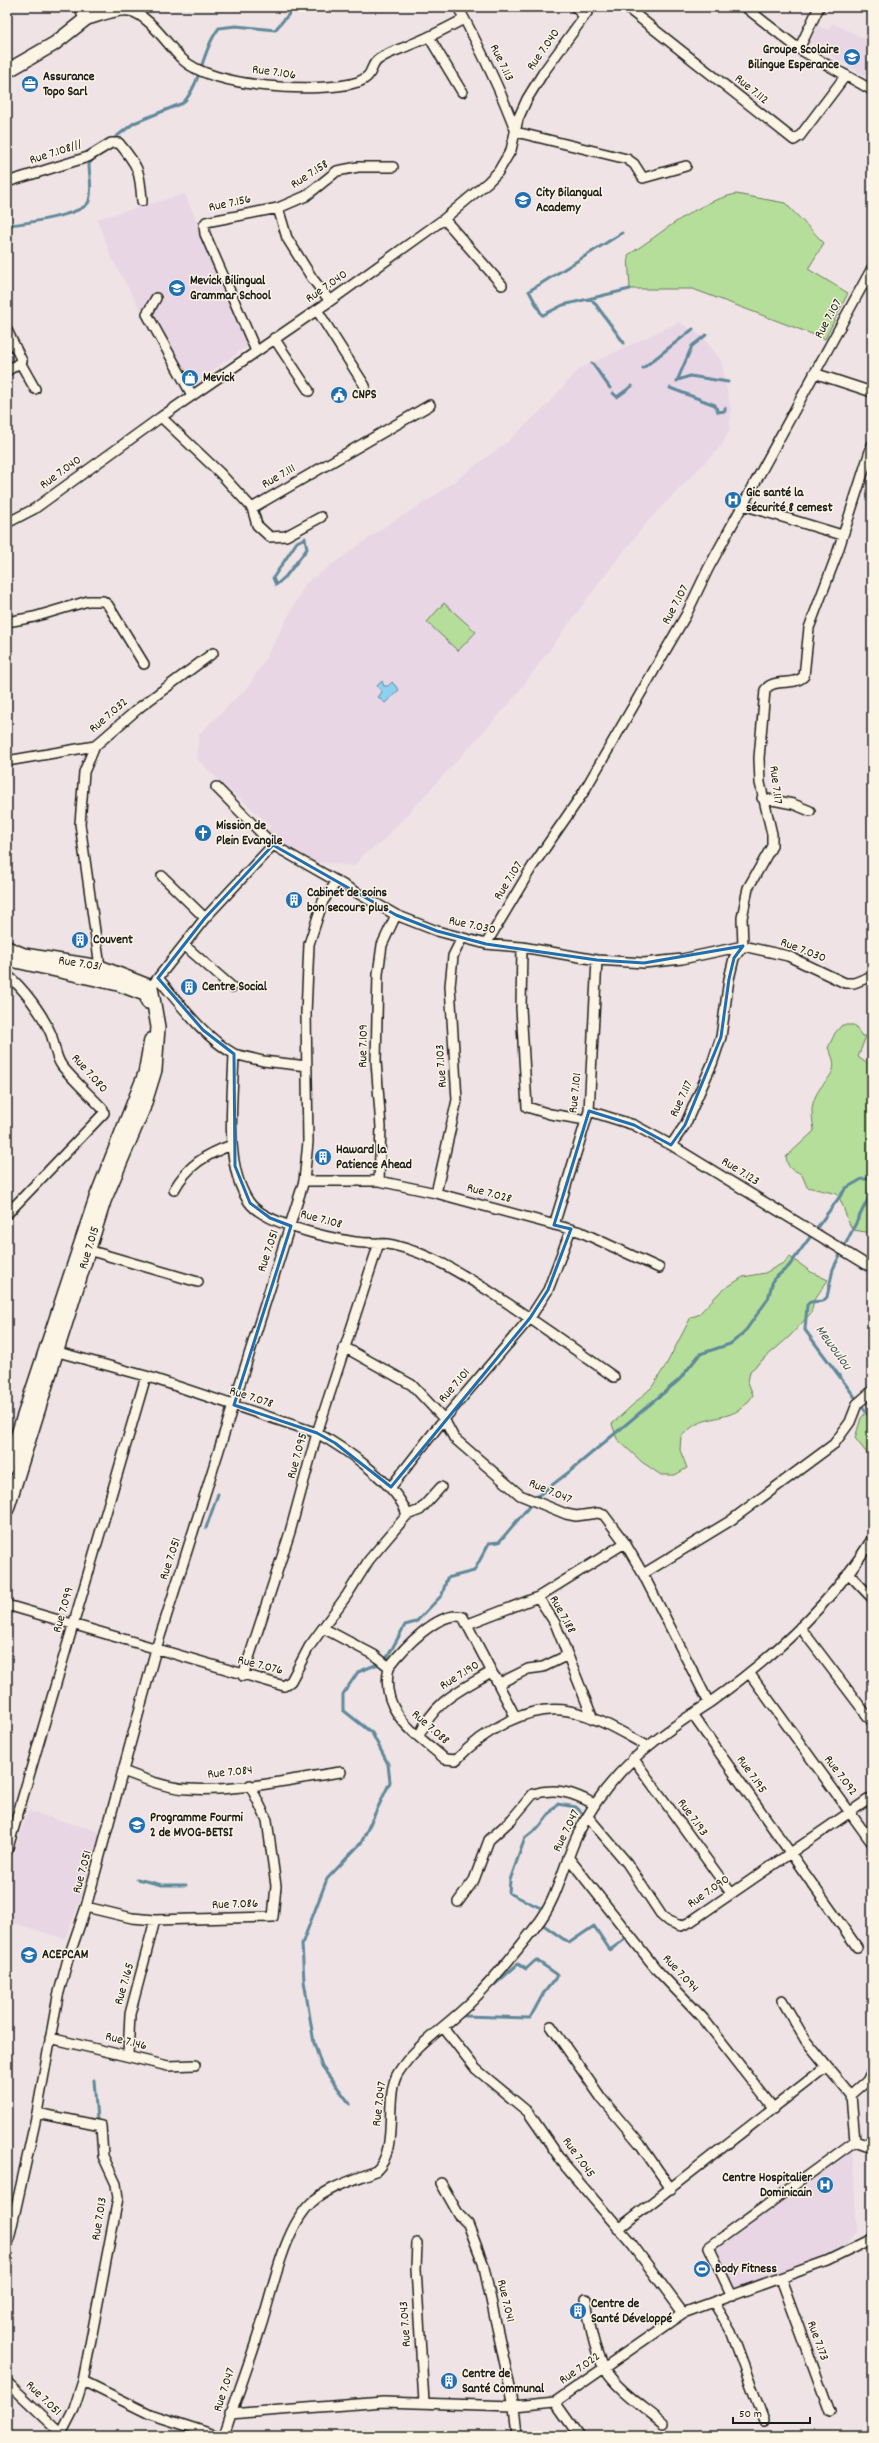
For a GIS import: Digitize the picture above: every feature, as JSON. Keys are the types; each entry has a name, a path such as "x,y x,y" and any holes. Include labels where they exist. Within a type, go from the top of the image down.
{"main road":[{"path":"8,69 54,44 101,7"},
{"name":"Rue 7.031","path":"7,948 24,955 100,967 152,987"},
{"name":"Rue 7.031","path":"7,959 118,984 152,987"},
{"name":"Rue 7.015","path":"7,1509 58,1352 104,1201 143,1109 155,1070 158,1027 152,987"},
{"name":"Rue 7.015","path":"7,1467 96,1198 145,1074 151,1040 152,987"}],"street":[{"path":"80,7 84,21"},
{"name":"Rue 7.113","path":"458,7 503,96 516,132"},
{"path":"575,7 584,16"},
{"name":"Rue 7.040","path":"7,523 34,509 160,417 330,301 444,219 498,172 511,150 522,109 527,99 543,73 591,7"},
{"name":"Rue 7.112","path":"626,7 794,140 800,136 846,75"},
{"path":"745,7 799,49 872,90"},
{"path":"799,49 819,7"},
{"name":"Rue 7.106","path":"84,21 128,11 135,13 152,26 182,60 194,68 215,75 247,82 294,89 328,87 357,82 368,77 378,59 430,37 464,20"},
{"path":"430,37 462,92"},
{"path":"516,132 627,159 634,164 643,178 686,166"},
{"name":"Rue 7.108///","path":"7,182 88,157 111,143 119,143 136,164 140,174 142,201"},
{"name":"Rue 7.158","path":"278,208 306,196 337,171 369,166 393,167"},
{"path":"278,208 287,238 312,278 330,301"},
{"name":"Rue 7.156","path":"256,351 206,234 204,224 206,222 278,208"},
{"path":"444,219 502,285"},
{"name":"Rue 7.107","path":"486,944 532,868 583,793 686,615 743,505 872,268"},
{"path":"156,298 147,314 192,395"},
{"path":"317,310 365,386"},
{"path":"7,330 21,358 21,364 36,389"},
{"path":"274,338 309,391"},
{"path":"7,371 21,364"},
{"path":"814,373 872,392"},
{"name":"Rue 7.111","path":"252,508 430,405"},
{"path":"160,417 220,473 252,508 257,525 270,538 286,536 321,517"},
{"name":"Rue 7.117","path":"671,1145 685,1125 712,1064 721,1037 734,958 743,946 742,918 748,888 772,846 772,834 762,798 759,758 765,690 770,684 798,680 804,676 809,628 872,445"},
{"path":"743,505 842,535"},
{"path":"7,622 34,617 88,601 103,601 108,605 144,664"},
{"name":"Rue 7.032","path":"7,761 95,746 140,707 213,653"},
{"path":"95,746 84,772 80,824 100,967"},
{"name":"Rue 7.030","path":"216,787 273,845 396,915 437,931 486,944 522,947 597,960 644,963 682,959 743,946 788,956 845,983 870,981"},
{"path":"762,798 793,804 810,811"},
{"path":"273,845 206,918 152,987 222,1047 234,1054 263,1061 307,1066"},
{"path":"162,876 206,918"},
{"name":"Rue 7.051","path":"7,2248 37,2113 50,2038 64,1974 86,1907 156,1649 304,1181 308,1142 306,986 309,944 323,901 337,881"},
{"name":"Rue 7.109","path":"379,1181 381,1127 376,1061 378,974 382,945 396,915"},
{"name":"Rue 7.103","path":"436,1193 457,1100 450,986 453,956 462,938"},
{"path":"184,945 232,987"},
{"path":"522,947 521,1008 527,1107 550,1114 586,1120"},
{"name":"Rue 7.101","path":"554,1224 589,1111 597,960"},
{"name":"Rue 7.080","path":"7,975 17,983 40,1017 50,1034 56,1054 62,1065 103,1109 104,1113 7,1214"},
{"name":"Rue 7.108","path":"234,1054 232,1145 235,1166 250,1203 270,1218 291,1226 353,1242 379,1243 413,1250 442,1264 530,1318 614,1377"},
{"name":"Rue 7.123","path":"589,1111 634,1125 671,1145 872,1268"},
{"path":"174,1190 182,1176 199,1159 232,1145"},
{"name":"Rue 7.028","path":"304,1181 379,1181 436,1193 571,1229 659,1268"},
{"name":"Rue 7.101","path":"391,1487 444,1418 530,1318 548,1290 571,1229"},
{"name":"Rue 7.095","path":"243,1676 290,1532 317,1433 344,1347 370,1276 379,1243"},
{"path":"88,1250 198,1282"},
{"name":"Rue 7.047","path":"224,2436 230,2414 260,2329 270,2290 296,2225 310,2204 327,2192 376,2171 381,2167 387,2153 397,2075 407,2059 472,2002 548,1911 568,1857 594,1804 613,1778 646,1746 709,1703 643,1574 625,1543 604,1515 598,1513 576,1516 566,1514 520,1495 454,1438 444,1418 412,1385 344,1347"},
{"name":"Rue 7.078","path":"58,1352 146,1376 317,1433 335,1443 391,1487 404,1506 407,1515"},
{"name":"Rue 7.099","path":"7,1851 146,1376"},
{"path":"643,1574 730,1521 834,1444 850,1422 857,1404 872,1391"},
{"name":"Rue 7.076","path":"7,1605 278,1686 289,1684 309,1647 369,1560 407,1515 420,1510 441,1487"},
{"path":"709,1703 750,1674 800,1627 848,1573 872,1539"},
{"name":"Rue 7.188","path":"593,1719 555,1623 538,1597 625,1543"},
{"path":"848,1573 872,1598"},
{"path":"468,1624 538,1597"},
{"path":"323,1628 374,1655 389,1667 415,1637 435,1623 458,1615 463,1617 516,1718"},
{"path":"800,1627 872,1722"},
{"name":"Rue 7.190","path":"419,1736 427,1718 436,1707 491,1672 500,1683 528,1669 543,1667 568,1655"},
{"name":"Rue 7.088","path":"389,1667 387,1675 389,1693 395,1713 445,1759 456,1760 481,1737 516,1718 552,1711 569,1711 593,1719 646,1746"},
{"name":"Rue 7.092","path":"750,1674 786,1726 872,1843"},
{"name":"Rue 7.195","path":"692,1714 857,1947"},
{"name":"Rue 7.193","path":"633,1758 731,1893"},
{"name":"Rue 7.084","path":"123,1771 157,1783 187,1789 250,1785 341,1772"},
{"name":"Rue 7.086","path":"86,1907 132,1918 155,1920 273,1917 276,1886 267,1820 250,1785"},
{"path":"458,1902 474,1880 489,1840 512,1819 533,1794 558,1790 579,1796 594,1804"},
{"name":"Rue 7.090","path":"588,1817 613,1845 668,1921 681,1926 690,1922 872,1797"},
{"name":"Rue 7.094","path":"568,1857 657,1970 703,2018 774,2109"},
{"name":"Rue 7.165","path":"128,2055 130,2014 155,1920"},
{"path":"782,2000 806,2041 851,2095 855,2141"},
{"path":"551,2026 602,2098 640,2144 671,2189"},
{"name":"Rue 7.045","path":"443,2027 476,2069 528,2112 566,2167 683,2313"},
{"name":"Rue 7.146","path":"50,2038 128,2055 168,2066 195,2065"},
{"path":"618,2230 822,2070 829,2069"},
{"path":"851,2095 867,2081 872,2071"},
{"name":"Rue 7.013","path":"37,2113 101,2126 103,2156 116,2184 118,2198 83,2381 61,2435"},
{"path":"855,2141 872,2147"},
{"path":"732,2296 709,2247 855,2141"},
{"name":"Rue 7.041","path":"441,2182 459,2215 468,2224 483,2263 514,2406 517,2436"},
{"name":"Rue 7.022","path":"230,2414 382,2402 424,2402 514,2406 555,2402 683,2313 827,2261 871,2242"},
{"name":"Rue 7.043","path":"417,2243 416,2277 424,2402"},
{"name":"Rue 7.173","path":"781,2278 830,2412"},
{"path":"586,2299 591,2329 604,2368 624,2391 663,2423"},
{"path":"714,2303 731,2331 764,2422"},
{"path":"83,2381 150,2414 218,2436"},
{"name":"Rue 7.051","path":"7,2382 61,2435"},
{"path":"555,2402 579,2436"}],"highlighted area":[{"path":"273,845 396,915 437,931 486,944 597,960 644,963 743,946 734,958 729,979 721,1037 685,1125 671,1145 634,1125 589,1111 554,1225 571,1229 548,1290 530,1318 391,1487 335,1443 317,1433 234,1405 291,1226 270,1218 250,1203 235,1166 234,1054 203,1030 158,978 205,918"}],"shaded area":[{"name":"Groupe Scolaire Bilingue Esperance","path":"832,23 872,42 872,71 869,78 809,43 818,26 829,30"},
{"name":"Mevick Bilingual Grammar School","path":"185,194 250,344 191,386 161,347 111,257 97,219"},
{"path":"679,322 702,336 721,360 731,410 729,431 721,446 648,521 602,579 510,703 380,844 365,853 354,866 315,862 266,835 271,827 246,803 225,787 196,758 199,734 248,687 266,658 306,583 390,523 430,499 507,442 545,407 579,369"},
{"path":"28,1811 101,1832 89,1878 65,1939 7,1921 7,1872"},
{"name":"Centre Hospitalier Dominicain","path":"852,2143 857,2231 845,2246 812,2261 732,2290 710,2248"}],"green space":[{"path":"736,194 785,203 824,243 808,269 848,293 825,339 693,289 630,289 628,255 693,211 721,198"},
{"path":"444,603 476,632 458,651 427,622"},
{"path":"842,1025 854,1025 862,1036 866,1036 858,1057 872,1067 872,1233 853,1230 837,1194 807,1187 802,1175 790,1168 786,1157 814,1131 812,1108 814,1100 833,1071 834,1065 828,1048 835,1033"},
{"path":"789,1256 811,1272 828,1280 814,1300 811,1313 789,1337 750,1371 748,1382 753,1395 747,1403 729,1415 697,1424 681,1436 680,1450 687,1468 675,1475 661,1475 642,1462 617,1439 612,1424 652,1387 666,1365 691,1317 698,1315 721,1291 743,1277 765,1273 785,1262"},
{"path":"872,1406 872,1460 855,1438 861,1418"}],"water":[{"path":"382,681 384,686 388,686 392,682 399,690 385,703 378,697 382,692 377,686"}],"waterway":[{"path":"112,140 134,123 183,103 194,86 209,46 219,28 236,26 275,30 295,7"},
{"path":"7,225 52,218 76,211 85,206 89,201 91,191 89,164 94,158"},
{"path":"542,315 529,291 622,233"},
{"path":"543,315 563,305 630,289"},
{"path":"591,298 624,343"},
{"path":"643,368 693,329"},
{"path":"677,381 692,346 706,335"},
{"path":"592,363 610,388"},
{"path":"678,380 690,376 728,382"},
{"path":"613,393 617,397 632,386"},
{"path":"670,388 715,405 718,412 725,411 725,408"},
{"path":"305,538 307,549 286,576 276,585 273,578 297,542 305,538"},
{"path":"350,2104 322,2067 314,2043 304,1981 302,1944 327,1879 361,1843 390,1782 388,1764 372,1733 343,1710 343,1694 358,1672 383,1662 388,1656 405,1625 416,1622 442,1595 447,1578 474,1571 489,1543 499,1542 539,1495 569,1472 679,1380 700,1354 730,1344 743,1334 768,1299 773,1280 789,1266 846,1188 862,1179 872,1179"},
{"name":"Mewoulou","path":"872,1183 867,1201 833,1269 827,1297 823,1301 810,1302 807,1305 805,1330 872,1420"},
{"path":"206,1528 218,1494"},
{"path":"545,1910 509,1893 510,1880 525,1838 540,1826 557,1804 576,1807 585,1816"},
{"path":"137,1879 162,1885 186,1885"},
{"path":"542,1924 569,1943 594,1926 610,1950 628,1937"},
{"path":"464,2016 530,2018 543,1994 558,1975 536,1960 526,1969 518,1964 493,1986"},
{"path":"94,2080 97,2120"}],"place":[{"name":"Groupe Scolaire Bilingue Esperance","path":"852,57"},
{"name":"Assurance Topo Sarl","path":"30,84"},
{"name":"City Bilangual Academy","path":"523,200"},
{"name":"Mevick Bilingual Grammar School","path":"177,288"},
{"name":"Mevick","path":"190,378"},
{"name":"CNPS","path":"339,395"},
{"name":"Gic santé la sécurité 8 cemest","path":"733,500"},
{"name":"Mission de Plein Evangile","path":"203,833"},
{"name":"Cabinet de soins bon secours plus","path":"294,900"},
{"name":"Couvent","path":"80,940"},
{"name":"Centre Social","path":"189,987"},
{"name":"Haward la Patience Ahead","path":"323,1157"},
{"name":"Programme Fourmi 2 de MVOG-BETSI","path":"137,1825"},
{"name":"ACEPCAM","path":"29,1955"},
{"name":"Centre Hospitalier Dominicain","path":"825,2185"},
{"name":"Body Fitness","path":"702,2269"},
{"name":"Centre de Santé Développé","path":"578,2311"},
{"name":"Centre de Santé Communal","path":"449,2381"}]}
